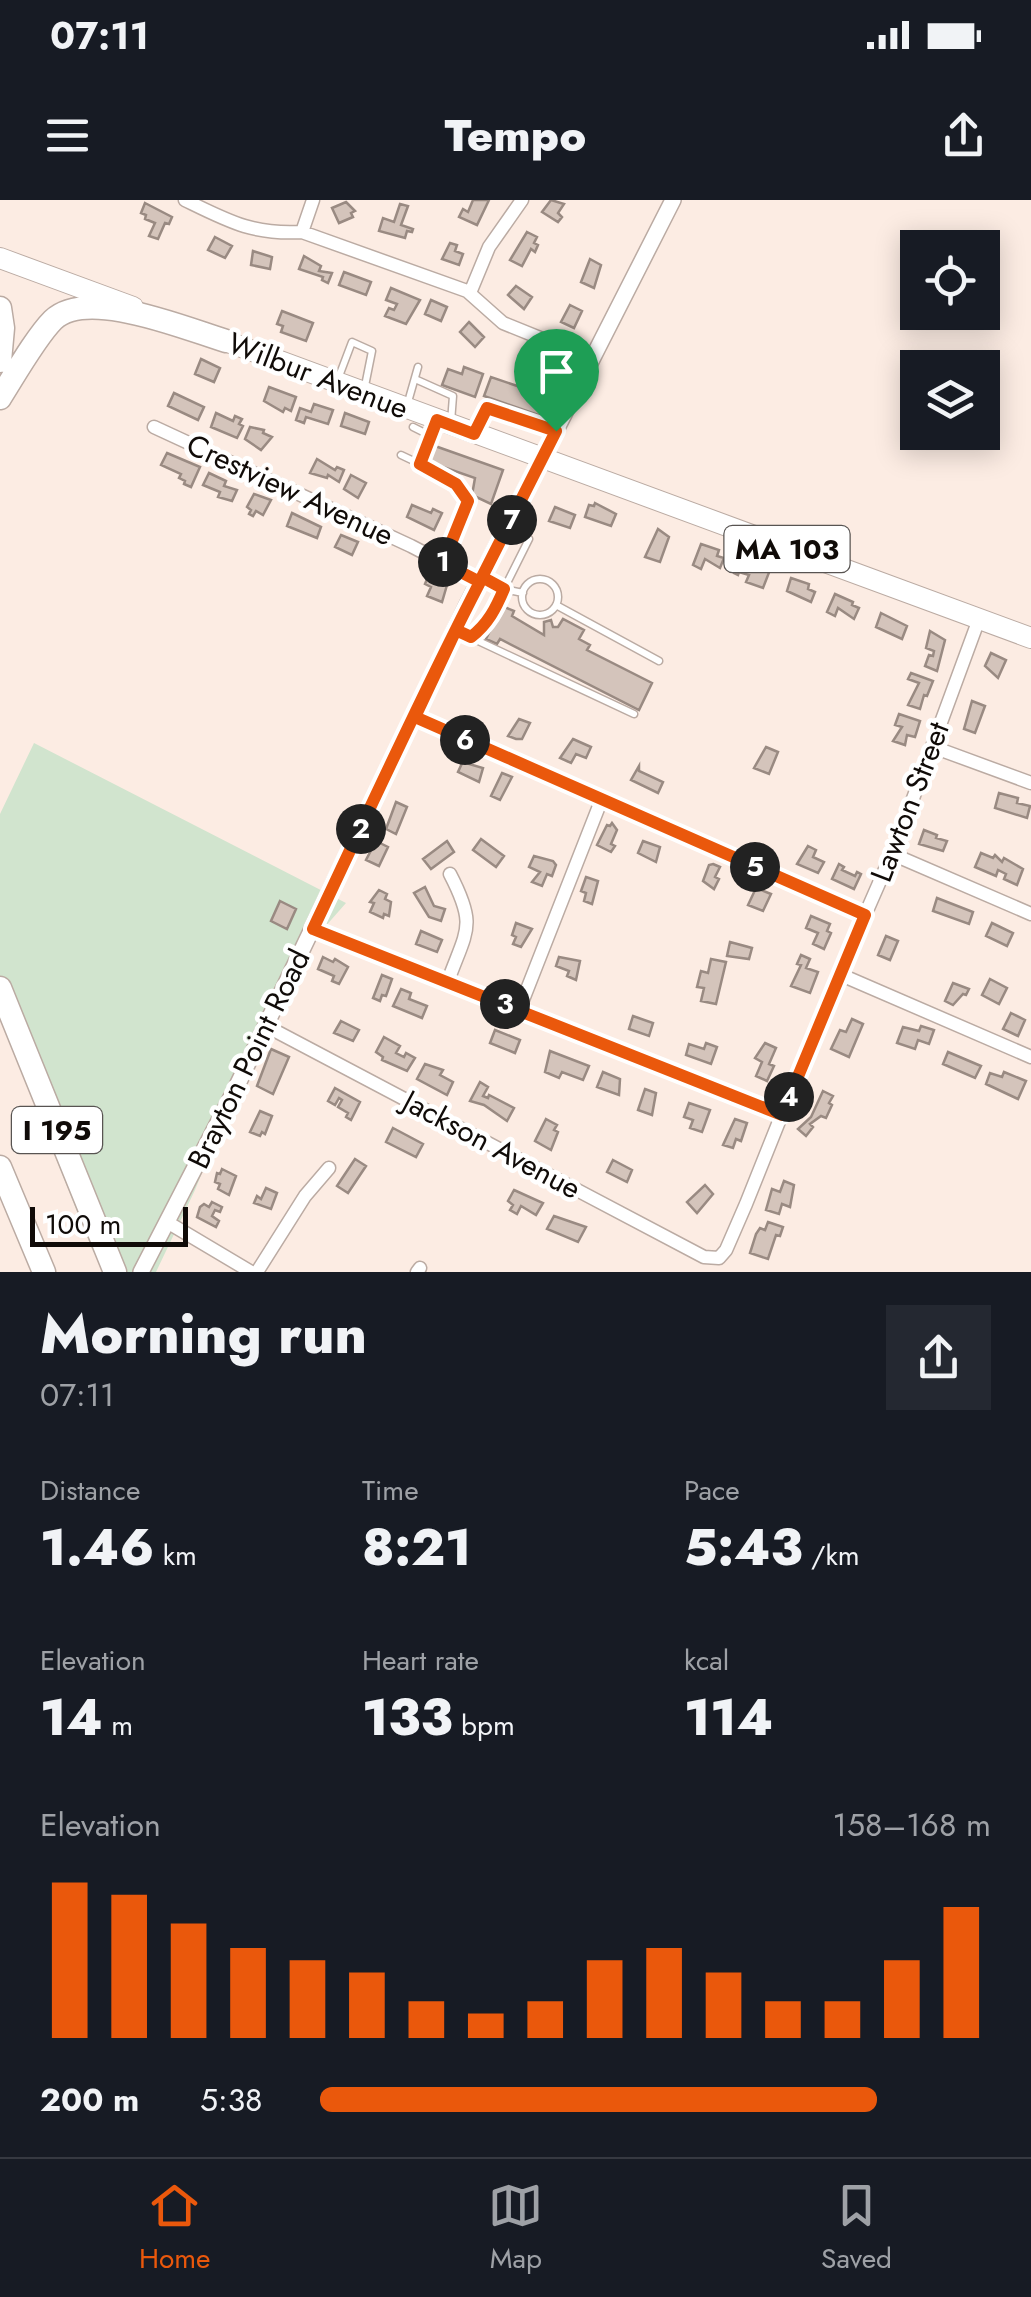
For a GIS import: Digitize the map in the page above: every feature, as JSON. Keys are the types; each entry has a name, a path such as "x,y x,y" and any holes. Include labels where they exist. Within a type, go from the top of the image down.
{"highway":[{"path":"0,308 4,328 0,362"},
{"path":"0,398 53,320 70,310 120,310 226,341"},
{"name":"I 195","path":"0,988 115,1272"},
{"name":"I 195","path":"0,1167 44,1272"}],"main road":[{"name":"Wilbur Avenue","path":"0,258 363,392 409,418 474,434 543,458 1031,638"}],"street":[{"path":"185,200 243,228 302,232 470,293 504,323 592,359"},
{"path":"302,232 313,200"},
{"path":"470,293 488,247 522,200"},
{"name":"Brayton Point Road","path":"141,1272 266,1026 415,717 463,634 481,579 673,200"},
{"name":"Crestview Avenue","path":"154,426 481,579"},
{"name":"Lawton Street","path":"719,1258 726,1250 838,974 892,854 980,619"},
{"path":"415,717 865,915"},
{"path":"932,747 1031,782"},
{"path":"519,1010 601,801"},
{"path":"892,854 1031,914"},
{"path":"448,982 468,926 467,907 450,874"},
{"path":"313,929 782,1115"},
{"path":"838,974 1031,1057"},
{"name":"Jackson Avenue","path":"266,1026 704,1257 719,1258"},
{"path":"166,1222 254,1272 305,1196 329,1168"}],"lane":[{"path":"337,382 352,342 372,351 363,392"},
{"path":"409,418 418,367"},
{"path":"414,379 453,396 420,464"},
{"path":"474,434 487,408 556,431"},
{"path":"402,455 456,484 468,501 443,563"},
{"path":"463,634 492,616 529,539"},
{"path":"481,579 523,592"},
{"path":"547,580 557,590 556,605 544,614 534,613 526,607 523,592 532,581 547,580"},
{"path":"556,605 659,661"},
{"path":"463,634 634,714"}],"green space":[{"path":"34,743 346,903 295,961 253,1047 195,1190 156,1272 105,1272 92,1249 0,1018 0,814"}],"building":[{"path":"473,200 489,200 477,225 459,217 463,209 468,212"},
{"path":"551,200 564,204 558,222 542,212"},
{"path":"346,202 355,211 351,213 353,217 339,223 332,208"},
{"path":"145,203 172,217 158,239 149,236 155,223 141,213"},
{"path":"400,204 408,206 401,225 413,229 407,231 405,238 379,231 383,218 394,222"},
{"path":"527,232 537,237 534,243 538,245 535,252 531,249 522,266 510,260"},
{"path":"215,237 232,246 225,258 208,250"},
{"path":"450,243 463,254 459,265 442,259"},
{"path":"253,251 272,257 270,269 251,265"},
{"path":"304,256 321,266 319,271 332,273 328,283 323,277 299,269"},
{"path":"590,259 601,265 594,288 581,282"},
{"path":"344,272 371,282 366,295 339,285"},
{"path":"516,286 532,297 524,309 508,295"},
{"path":"391,288 420,300 406,324 385,316 397,304 386,300"},
{"path":"431,300 447,307 441,321 425,314"},
{"path":"570,305 582,311 574,328 561,322"},
{"path":"282,311 313,323 306,341 281,332 283,326 277,324"},
{"path":"469,322 484,337 475,347 460,332"},
{"path":"201,359 220,368 214,382 195,374"},
{"path":"464,367 483,374 475,397 442,385 448,369 462,374"},
{"path":"534,376 548,381 544,417 484,396 491,377 526,389"},
{"path":"269,387 296,397 291,411 285,408 283,412 264,401"},
{"path":"174,393 204,407 198,420 168,406"},
{"path":"314,404 333,410 328,424 306,417 304,423 296,420 300,408 311,412"},
{"path":"216,413 233,421 235,416 242,419 237,438 211,427"},
{"path":"345,413 369,422 365,434 341,426"},
{"path":"250,427 264,430 272,437 261,450 245,439"},
{"path":"435,446 503,470 491,504 472,495 475,478 429,462"},
{"path":"167,453 200,467 191,487 179,478 181,474 161,465"},
{"path":"317,459 335,470 344,470 339,482 328,475 327,478 310,473"},
{"path":"209,473 226,481 224,486 237,490 232,501 218,497 220,492 203,485"},
{"path":"351,475 366,483 358,498 344,489"},
{"path":"254,494 271,500 263,515 256,511 253,516 249,514 251,510 247,507"},
{"path":"595,503 616,514 611,526 585,517 589,505"},
{"path":"412,505 442,513 434,530 407,517"},
{"path":"555,507 575,515 570,528 549,521"},
{"path":"292,513 321,527 317,538 287,526"},
{"path":"658,529 669,537 660,562 645,557"},
{"path":"341,535 358,542 352,555 335,547"},
{"path":"701,544 719,550 717,556 724,558 720,568 705,559 701,569 693,565"},
{"path":"739,556 770,570 763,588 746,582 749,575 734,573"},
{"path":"428,577 447,585 442,602 427,596 431,587 425,584"},
{"path":"791,578 809,584 808,589 815,592 811,602 787,591"},
{"path":"835,594 859,608 854,619 838,608 835,616 827,612"},
{"path":"502,606 544,635 544,622 551,620 553,627 558,627 563,619 584,630 579,639 590,645 587,650 652,683 639,710 500,639 497,644 486,639"},
{"path":"881,613 907,626 902,639 876,627"},
{"path":"930,631 945,640 937,671 925,666 934,651 926,648"},
{"path":"991,653 1006,660 998,678 985,666"},
{"path":"911,673 933,681 920,709 908,705 919,683 908,679"},
{"path":"972,701 985,706 975,733 964,729"},
{"path":"899,714 920,721 915,737 907,735 905,745 893,741 902,727 895,725"},
{"path":"519,719 530,723 522,739 508,736"},
{"path":"573,739 591,747 586,758 576,754 571,763 560,758"},
{"path":"766,747 778,752 769,774 754,768"},
{"path":"464,759 483,768 479,782 458,772"},
{"path":"639,766 639,771 663,782 658,793 631,780"},
{"path":"502,773 512,777 500,800 491,796"},
{"path":"999,793 1030,806 1027,818 995,808"},
{"path":"396,802 407,807 396,834 386,829"},
{"path":"612,823 617,830 611,852 597,845 607,825"},
{"path":"924,830 947,841 943,851 919,844"},
{"path":"481,839 504,856 496,867 473,850"},
{"path":"376,841 388,847 379,866 366,860"},
{"path":"447,841 454,852 431,869 423,859"},
{"path":"643,841 660,847 656,862 638,853"},
{"path":"808,846 816,850 813,857 824,862 818,873 797,864"},
{"path":"981,853 993,858 995,855 1002,862 1004,858 1023,869 1017,885 1004,879 1006,874 998,870 996,876 975,867"},
{"path":"534,856 556,865 542,886 532,882 540,872 529,867"},
{"path":"713,864 720,867 714,889 703,881"},
{"path":"839,864 855,876 857,872 861,874 854,889 832,879"},
{"path":"586,877 598,881 592,904 584,901 586,893 581,891"},
{"path":"425,887 434,906 445,909 441,921 429,917 414,893"},
{"path":"756,888 771,894 763,911 748,905"},
{"path":"379,890 391,902 389,916 384,914 383,918 370,912 374,903 370,902"},
{"path":"937,898 973,912 969,924 933,911"},
{"path":"280,901 296,909 287,929 271,921"},
{"path":"811,916 830,924 827,931 831,933 824,949 813,944 818,933 806,928"},
{"path":"516,923 532,929 521,947 513,944"},
{"path":"992,923 1013,933 1007,946 986,936"},
{"path":"421,931 442,940 437,952 416,944"},
{"path":"886,936 898,941 890,960 878,955"},
{"path":"730,942 752,948 749,959 727,956"},
{"path":"801,955 810,959 806,968 818,972 810,993 791,986 801,965 797,964"},
{"path":"323,957 348,967 339,984 332,981 334,976 318,969"},
{"path":"559,957 580,961 576,980 567,976 569,971 556,966"},
{"path":"711,959 726,962 716,1004 701,1001 704,988 697,987 701,971 708,973"},
{"path":"382,975 392,979 380,1001 373,998"},
{"path":"990,979 1007,988 999,1004 982,995"},
{"path":"953,983 969,989 953,1005 945,1001"},
{"path":"401,989 411,993 409,999 427,1006 422,1018 393,1006"},
{"path":"1011,1013 1025,1020 1018,1036 1003,1029"},
{"path":"633,1016 653,1023 649,1036 629,1029"},
{"path":"852,1019 863,1024 849,1057 831,1049 840,1030 846,1032"},
{"path":"341,1021 359,1030 353,1041 334,1033"},
{"path":"921,1026 934,1030 929,1044 918,1040 915,1049 897,1043 903,1027 919,1031"},
{"path":"495,1030 520,1040 515,1053 490,1043"},
{"path":"384,1037 400,1046 396,1053 415,1058 407,1071 382,1060 376,1052"},
{"path":"706,1043 717,1047 711,1064 686,1055 689,1044 704,1049"},
{"path":"765,1043 776,1048 767,1081 756,1076 762,1062 755,1058"},
{"path":"271,1049 289,1057 273,1094 257,1086"},
{"path":"550,1051 589,1066 583,1080 562,1072 559,1078 545,1072"},
{"path":"948,1052 981,1066 975,1078 943,1064"},
{"path":"425,1064 443,1070 440,1075 453,1082 447,1095 417,1079"},
{"path":"603,1072 620,1079 619,1095 597,1087"},
{"path":"1004,1072 1026,1081 1018,1099 986,1084 990,1073 1002,1077"},
{"path":"480,1082 488,1087 483,1096 489,1095 514,1108 507,1121 484,1105 470,1101"},
{"path":"335,1088 360,1102 351,1120 338,1107 342,1100 339,1098 335,1105 328,1101"},
{"path":"645,1089 656,1093 652,1115 638,1110"},
{"path":"823,1091 833,1096 829,1103 832,1105 826,1118 821,1116 810,1124 813,1127 806,1136 798,1129 811,1117"},
{"path":"689,1103 710,1110 702,1132 690,1128 693,1120 684,1117"},
{"path":"260,1111 272,1116 265,1134 260,1136 250,1132"},
{"path":"546,1119 557,1125 551,1150 535,1141"},
{"path":"735,1119 747,1123 741,1141 736,1139 733,1148 723,1145"},
{"path":"393,1128 423,1144 416,1157 386,1142"},
{"path":"355,1159 366,1166 348,1193 337,1186"},
{"path":"613,1160 632,1170 627,1182 607,1172"},
{"path":"222,1169 236,1176 229,1195 218,1189 220,1184 215,1182"},
{"path":"784,1181 794,1185 790,1207 782,1204 779,1214 766,1210 772,1189 780,1192"},
{"path":"705,1185 713,1194 697,1213 687,1202"},
{"path":"266,1188 277,1193 271,1209 254,1203"},
{"path":"514,1190 543,1203 536,1215 521,1206 517,1214 510,1210 513,1205 508,1201"},
{"path":"212,1202 222,1207 212,1216 219,1221 216,1227 197,1217 200,1207 209,1207"},
{"path":"554,1216 586,1227 578,1242 547,1229"},
{"path":"768,1222 783,1227 768,1259 750,1253 756,1234 760,1228 765,1230"}],"route":[{"path":"487,408 556,431 482,577 504,589 500,600 483,628 471,637 456,630 415,717 865,915 782,1115 313,929 468,603 480,582 443,563 468,501 456,484 420,464 437,420 474,434 487,408"}]}
